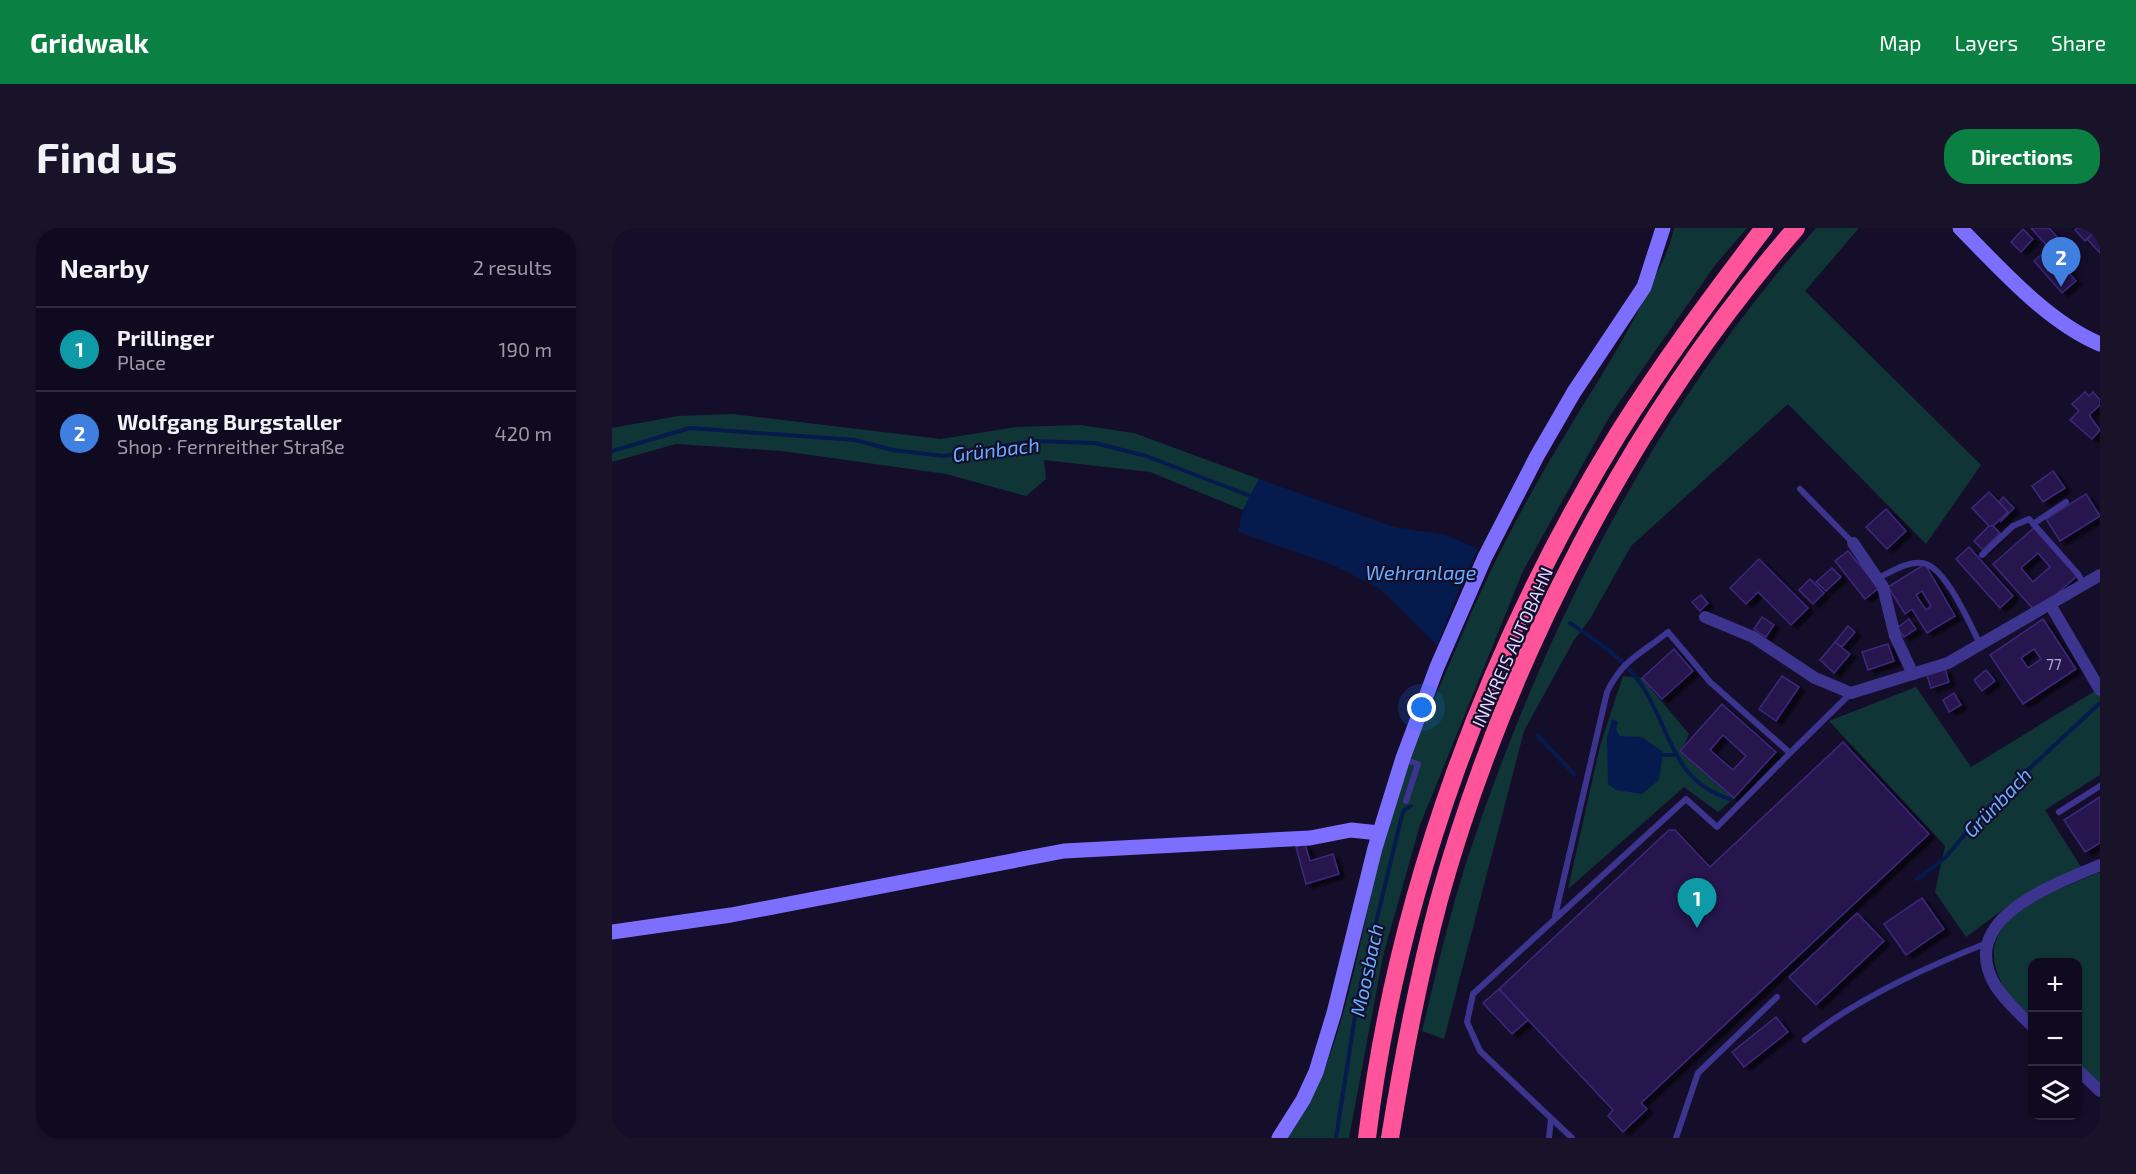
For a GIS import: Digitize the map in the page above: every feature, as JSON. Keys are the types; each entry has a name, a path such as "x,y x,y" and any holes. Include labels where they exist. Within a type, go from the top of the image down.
{"highway":[{"name":"INNKREIS AUTOBAHN","path":"1366,1132 1391,998 1417,895 1445,802 1504,652 1556,545 1618,435 1688,328 1764,228"},
{"name":"INNKREIS AUTOBAHN","path":"1390,1138 1410,1020 1440,898 1469,808 1526,660 1576,554 1636,450 1707,341 1796,228"}],"street":[{"path":"1279,1138 1303,1100 1326,1043 1379,833 1403,759 1455,622 1500,527 1574,392 1644,287 1663,228"},
{"path":"1960,228 2016,284 2063,322 2100,344"},
{"path":"1854,543 1878,578 1895,636 1913,674"},
{"path":"1705,617 1753,637 1815,678 1851,693 1948,663 2052,606 2100,575"},
{"path":"2052,606 2100,690"},
{"path":"612,932 731,915 1064,851 1310,838 1351,830 1379,833"},
{"path":"2028,1022 2006,1000 1995,984 1987,967 1987,943 1998,925 2030,896 2100,865"},
{"path":"2082,1074 2100,1091"}],"lane":[{"path":"1800,489 1854,543"},
{"path":"2033,524 2066,502"},
{"path":"1982,555 2013,526 2029,519 2085,585"},
{"path":"1878,578 1914,563 1924,562 1949,586 1980,645"},
{"path":"1555,917 1584,780 1606,692 1615,675 1628,660 1668,632 1710,682 1790,753"},
{"path":"1572,1138 1480,1051 1467,1022 1473,994 1686,799 1717,827 1851,693"},
{"path":"1403,759 1418,764 1406,801"},
{"path":"2059,812 2100,786"},
{"path":"1805,1040 1858,1005 1948,958 1987,943"},
{"path":"1676,1138 1698,1072 1777,997"},
{"path":"1549,1138 1551,1119"}],"green space":[{"path":"1674,228 1747,228 1716,264 1611,414 1523,571 1420,825 1383,956 1349,1138 1287,1138 1308,1104 1325,1067 1339,1026 1391,816 1413,751 1440,686 1507,538 1550,460 1632,322 1665,256"},
{"path":"1816,228 1859,228 1805,291 1981,465 1926,544 1788,404 1631,546 1590,619 1574,640 1524,731 1444,1039 1422,1031 1467,860 1497,775 1568,607 1609,526 1654,447 1704,371 1758,298"},
{"path":"732,414 941,439 1016,427 1080,425 1134,433 1259,479 1243,510 1150,472 1044,460 1046,479 1026,496 946,474 782,451 676,444 612,462 612,428 678,416"},
{"path":"1623,676 1642,678 1689,734 1681,751 1734,798 1718,812 1684,787 1568,889 1600,746"},
{"path":"1916,687 1971,767 2095,691 2100,696 2100,775 2045,810 2081,867 2008,906 1966,937 1935,892 1945,846 1829,721"},
{"path":"2100,872 2100,1085 2082,1068 2082,958 2028,958 2028,1016 2006,993 1999,977 1994,955 1997,937 2008,922 2024,908"}],"water":[{"name":"Wehranlage","path":"1259,479 1394,527 1446,535 1478,549 1464,577 1437,645 1380,589 1333,565 1238,532 1243,510"},
{"path":"1612,719 1618,722 1616,730 1620,736 1642,737 1663,752 1659,780 1642,794 1616,790 1608,784 1607,738"}],"building":[{"path":"2031,228 2049,228 2060,240 2050,249"},
{"path":"2077,228 2099,228 2085,241 2075,230"},
{"path":"2100,228 2100,253 2087,239"},
{"path":"2023,229 2033,239 2021,252 2011,242"},
{"path":"2048,249 2076,281 2062,293 2034,261"},
{"path":"2085,392 2089,396 2093,392 2100,400 2100,405 2089,415 2100,430 2092,439 2070,420 2079,411 2072,404"},
{"path":"2053,471 2065,488 2043,502 2032,486"},
{"path":"1989,492 2008,512 1991,528 1972,508"},
{"path":"2086,494 2100,516 2060,541 2046,519"},
{"path":"2003,497 2014,508 2000,522 2008,512 1999,502"},
{"path":"1886,509 1906,531 1887,549 1866,527"},
{"path":"1989,526 1993,526 2000,533 1983,550 1974,541"},
{"path":"2034,528 2077,576 2036,612 1993,564","holes":["2038,553 2050,567 2033,582 2021,568"]},
{"path":"1969,547 2013,596 2000,608 1956,559"},
{"path":"1848,551 1879,588 1865,599 1835,561"},
{"path":"1759,559 1808,608 1791,625 1758,592 1746,604 1730,588"},
{"path":"1925,564 1955,616 1927,633 1912,609 1905,614 1888,587","holes":["1922,591 1931,606 1926,610 1916,595"]},
{"path":"1832,568 1841,577 1826,591 1816,582"},
{"path":"1810,579 1824,593 1813,604 1799,590"},
{"path":"1701,595 1708,603 1700,611 1692,602"},
{"path":"1762,617 1774,625 1766,637 1754,629"},
{"path":"1909,619 1916,629 1904,637 1897,628"},
{"path":"2043,619 2076,669 2023,704 1990,655","holes":["2034,649 2041,659 2028,668 2021,658"]},
{"path":"1848,626 1855,632 1842,647 1835,642"},
{"path":"1835,642 1850,654 1834,673 1820,660"},
{"path":"1888,644 1894,661 1868,670 1862,652"},
{"path":"1674,649 1693,671 1662,699 1642,678"},
{"path":"1945,669 1949,682 1931,688 1927,675"},
{"path":"1986,670 1995,681 1982,691 1974,680"},
{"path":"1782,676 1799,687 1776,721 1759,709"},
{"path":"1954,693 1961,705 1949,712 1943,700"},
{"path":"1722,704 1776,752 1734,798 1680,751","holes":["1723,735 1746,756 1733,770 1710,750"]},
{"path":"1843,742 1929,834 1641,1103 1647,1109 1623,1132 1608,1116 1613,1110 1499,989 1669,830 1675,830 1710,867"},
{"path":"2100,797 2100,843 2085,852 2064,820"},
{"path":"1305,844 1310,861 1333,854 1339,874 1306,884 1296,847"},
{"path":"1922,898 1944,929 1906,955 1884,924"},
{"path":"1857,913 1884,941 1816,1005 1789,977"},
{"path":"1499,989 1528,1020 1512,1034 1483,1003"},
{"path":"1776,1017 1788,1032 1744,1067 1732,1052"}],"waterway":[{"name":"Grünbach","path":"612,451 690,428 855,440 893,450 944,456 1033,441 1095,443 1146,456 1253,497"},
{"name":"Grünbach","path":"1570,623 1610,651 1636,677 1676,753 1696,781 1711,791 1730,799"},
{"name":"Grünbach","path":"1917,879 1945,858 1988,807 2100,703"},
{"path":"1537,735 1574,774"},
{"path":"1663,755 1675,755"},
{"name":"Moosbach","path":"1336,1138 1358,997 1401,819 1404,810 1411,806"}],"place":[{"name":"Wolfgang Burgstaller","path":"2061,287"},
{"name":"Prillinger","path":"1697,928"}]}
